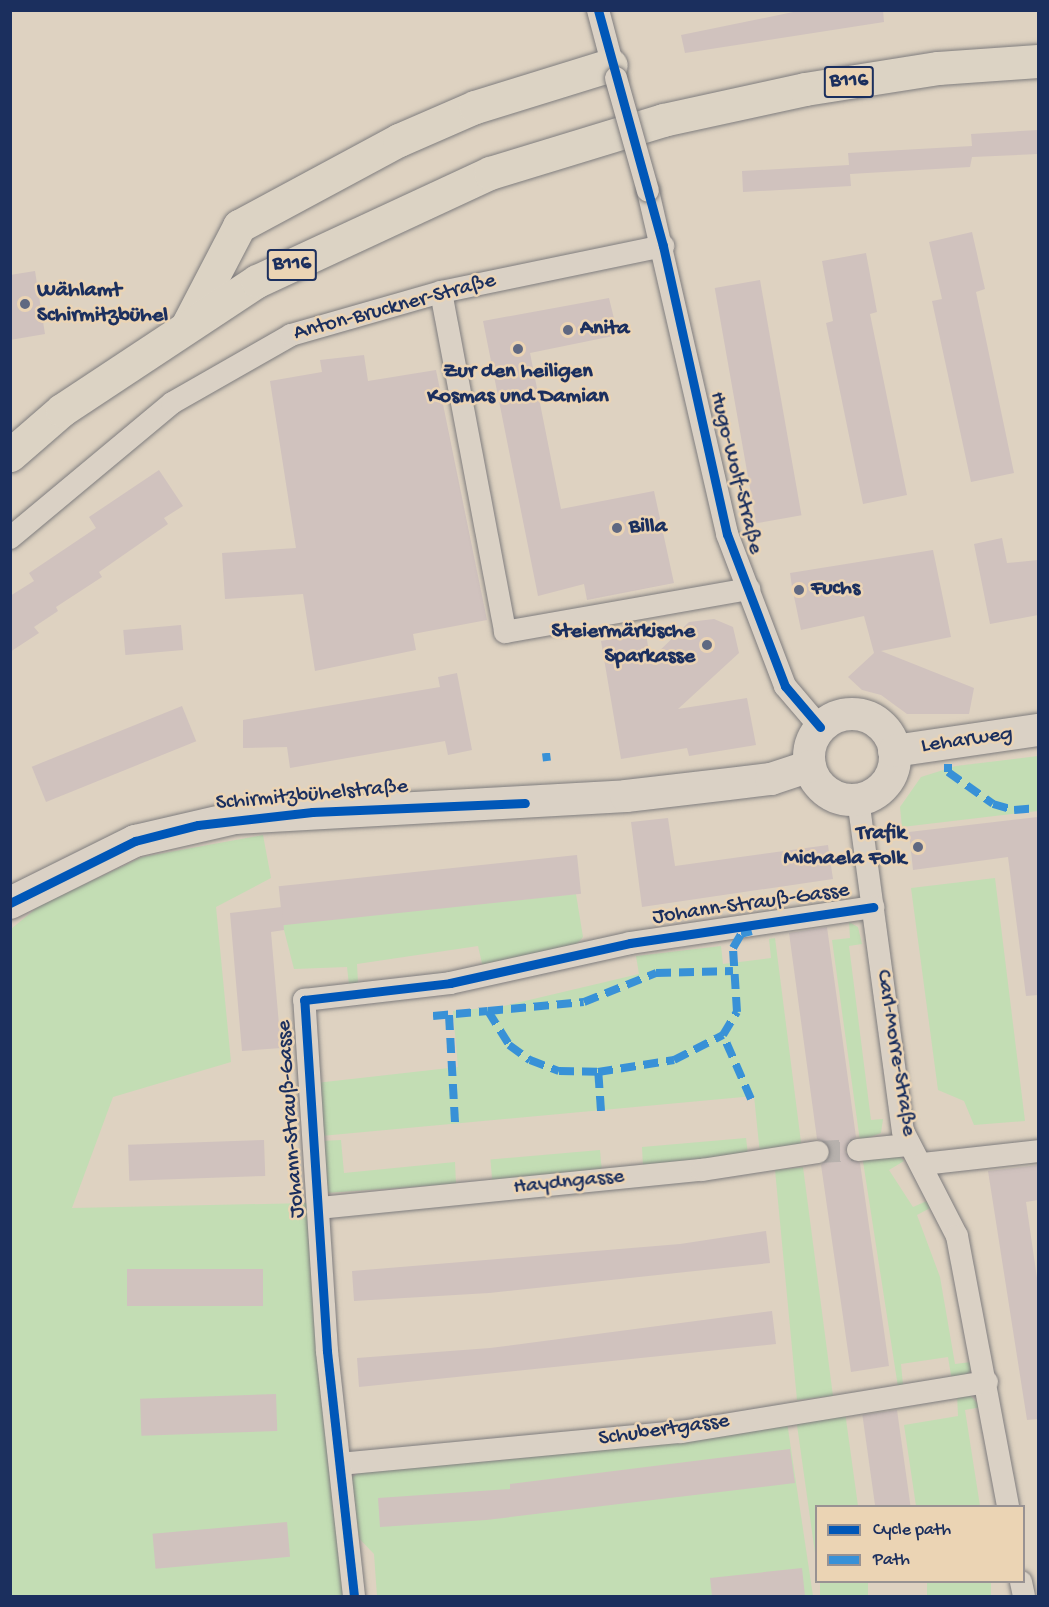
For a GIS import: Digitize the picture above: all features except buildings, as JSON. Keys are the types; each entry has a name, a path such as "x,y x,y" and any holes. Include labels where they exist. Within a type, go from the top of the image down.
{"main road":[{"name":"B116","path":"10,455 62,410 257,281 490,173 663,120 804,88 938,68 1038,61"},
{"path":"186,328 239,226 399,140 474,107 613,71"},
{"path":"844,714 871,718 882,726 894,751 882,787 858,799 833,795 810,766 811,746 820,727 844,714"},
{"name":"Leharweg","path":"894,751 1038,730"},
{"name":"Schirmitzbühelstraße","path":"10,903 135,841 235,818 626,796 771,779 810,766"}],"street":[{"name":"Hugo-Wolf-Straße","path":"598,10 663,246 727,534 785,686 820,727"},
{"name":"Anton-Bruckner-Straße","path":"10,538 136,429 281,341 441,292 663,246"},
{"name":"Hugo-Wolf-Straße","path":"441,292 505,632 749,589"},
{"name":"Carl-Morre-Straße","path":"858,799 908,1145 923,1164 957,1236 987,1382 1008,1505"},
{"name":"Johann-Strauß-Gasse","path":"354,1596 340,1464 303,1000 450,984 630,943 873,907"},
{"path":"858,1150 908,1145"},
{"path":"923,1164 1038,1151"},
{"name":"Haydngasse","path":"319,1208 816,1153"},
{"name":"Schubertgasse","path":"340,1464 681,1432 987,1382"}],"green space":[{"path":"1038,756 1038,811 902,827 900,807 921,777 956,766"},
{"path":"263,835 271,878 216,907 231,1062 113,1097 72,1208 309,1203 343,1596 11,1596 11,929 39,906 142,857"},
{"path":"995,878 1025,1121 974,1125 964,1101 938,1090 911,888"},
{"path":"576,894 583,937 577,944 483,968 478,946 357,964 358,983 349,985 347,967 294,969 283,924"},
{"path":"849,922 858,927 862,944 849,946 871,1120 883,1119 881,1133 860,1141 832,940 850,938"},
{"path":"775,938 802,1150 760,1154 754,1096 321,1136 316,1083 458,1067 453,1011 504,1006 639,974 636,956 721,946 723,964 771,958 769,939"},
{"path":"746,1138 748,1154 643,1167 642,1147"},
{"path":"341,1140 344,1173 455,1162 456,1184 326,1193 321,1141"},
{"path":"600,1150 602,1172 492,1182 490,1160"},
{"path":"897,1154 904,1161 889,1170 913,1207 929,1200 932,1207 917,1215 940,1277 955,1364 971,1362 970,1372 952,1381 948,1357 901,1364 903,1385 898,1387 862,1155"},
{"path":"803,1167 833,1396 797,1400 775,1170"},
{"path":"968,1393 981,1407 965,1410 980,1505 916,1505 904,1425 958,1416 957,1394"},
{"path":"845,1412 858,1505 815,1505 815,1553 796,1418"},
{"path":"787,1422 813,1596 377,1596 374,1554 352,1531 348,1480 368,1466 494,1461"},
{"path":"820,1583 868,1583 868,1596 820,1596"},
{"path":"927,1583 991,1583 991,1596 927,1596"}],"tunnel":[{"path":"818,1152 858,1150"}],"marked path":[{"path":"546,753 547,761"},
{"path":"948,764 948,772 993,804 1014,810 1038,808"},
{"path":"751,1099 723,1035 737,1012 733,948 741,934 752,931"},
{"path":"488,1011 584,1002 656,973 733,971"},
{"path":"433,1016 488,1011 509,1045 530,1060 559,1071 598,1072"},
{"path":"449,1015 455,1124"},
{"path":"601,1111 598,1072 674,1060 723,1035"}],"cycle path":[{"path":"598,10 663,246 727,534 785,686 820,727"},
{"path":"10,903 135,841 198,825 312,812 525,803"},
{"path":"354,1596 327,1351 304,1000 450,983 630,943 873,907"}],"place":[{"name":"Wählamt Schirmitzbühel","path":"25,304"},
{"name":"Anita","path":"568,330"},
{"name":"Zur den heiligen Kosmas und Damian","path":"518,349"},
{"name":"Billa","path":"617,528"},
{"name":"Fuchs","path":"799,590"},
{"name":"Steiermärkische Sparkasse","path":"707,645"},
{"name":"Trafik Michaela Folk","path":"918,847"}]}
